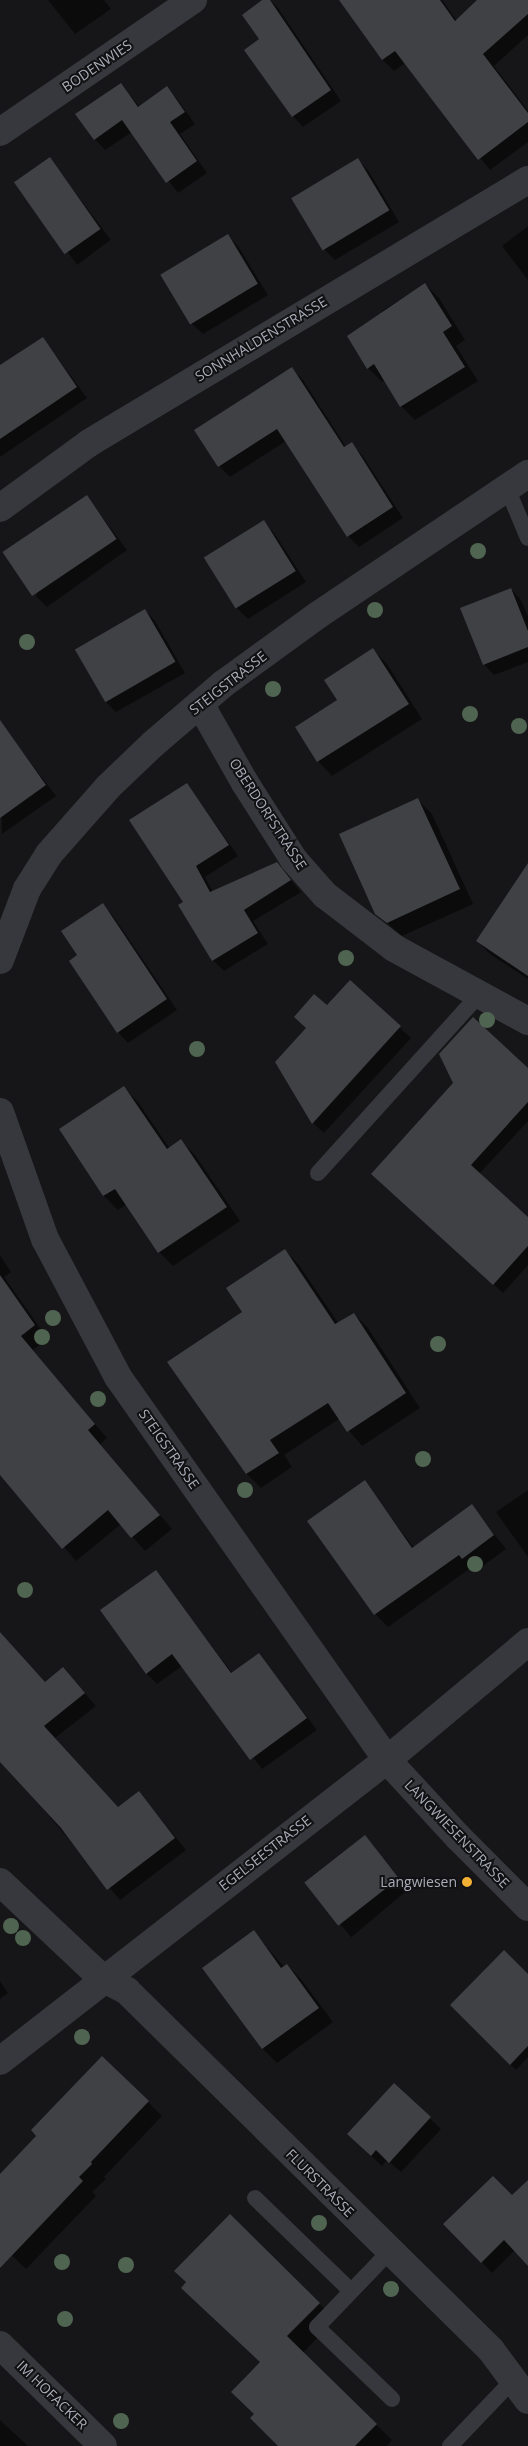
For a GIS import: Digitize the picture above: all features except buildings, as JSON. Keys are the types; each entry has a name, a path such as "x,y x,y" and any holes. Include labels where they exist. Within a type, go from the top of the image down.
{"street":[{"name":"BODENWIES","path":"0,132 193,0"},
{"name":"SONNHALDENSTRASSE","path":"0,508 89,443 528,180"},
{"name":"STEIGSTRASSE","path":"0,960 26,889 49,854 108,787 200,704 318,615 517,481"},
{"name":"OBERDORFSTRASSE","path":"200,704 294,860 325,895 394,948 528,1021"},
{"name":"STEIGSTRASSE","path":"0,1112 45,1240 118,1377 387,1760"},
{"name":"EGELSEESTRASSE","path":"0,2061 102,1978 387,1760 528,1642"},
{"name":"LANGWIESENSTRASSE","path":"387,1760 458,1838 528,1907"},
{"name":"FLURSTRASSE","path":"0,1882 102,1978 127,1991 490,2350 521,2390"},
{"name":"IM HOFACKER","path":"0,2345 103,2446"}],"lane":[{"path":"517,481 528,538"},
{"path":"318,1173 480,994"},
{"path":"255,2198 351,2291"},
{"path":"390,2252 317,2327 392,2399"},
{"path":"450,2446 521,2390"}],"place":[{"name":"Langwiesen","path":"467,1882"}]}
